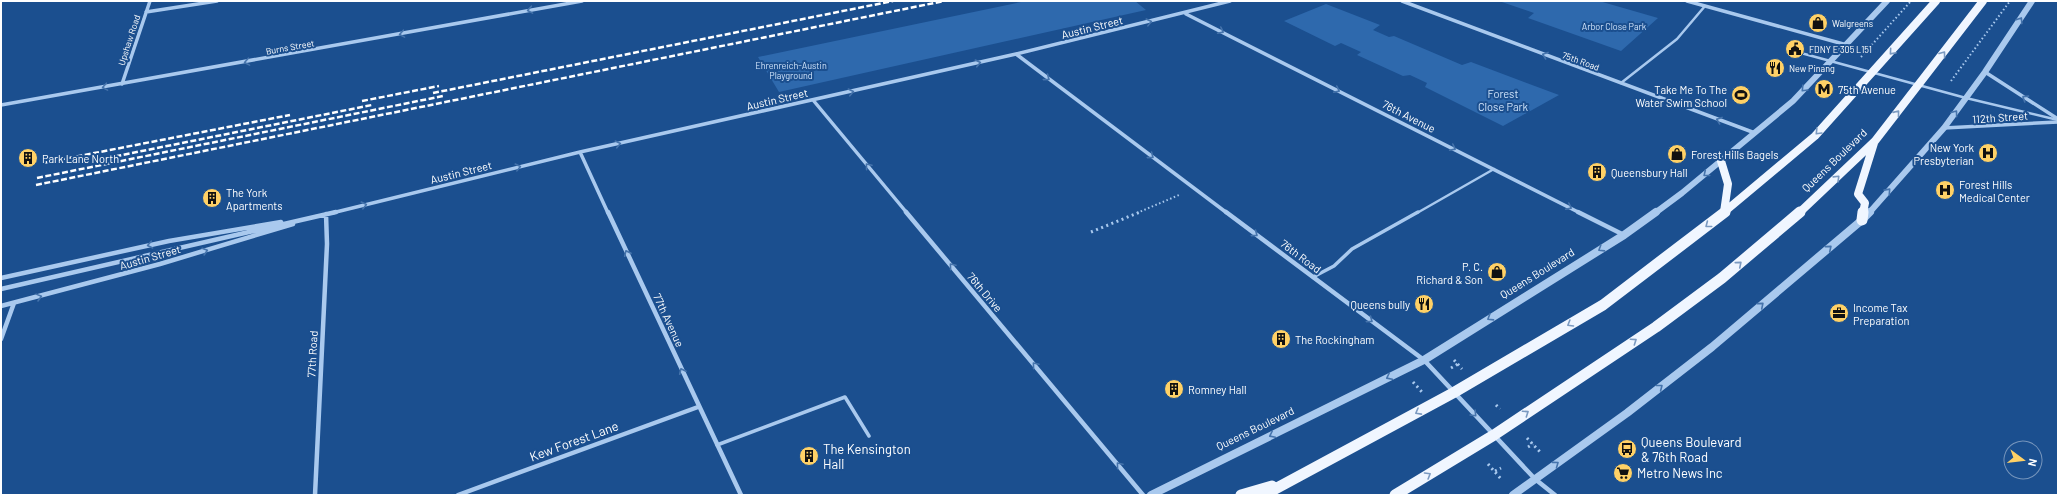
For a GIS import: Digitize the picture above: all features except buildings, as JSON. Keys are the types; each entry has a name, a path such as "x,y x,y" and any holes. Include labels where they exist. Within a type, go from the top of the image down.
{"main road":[{"path":"1264,495 1453,393 1603,305 1724,212 1815,136 1936,1"},
{"name":"Queens Boulevard","path":"1394,495 1494,435 1656,327 1722,278 1816,198 1875,141 1920,85 1983,1"},
{"path":"1862,220 1864,203 1858,194 1875,141"},
{"path":"1721,161 1728,184 1724,212"},
{"path":"1241,495 1293,480"}],"street":[{"name":"Upshaw Road","path":"122,84 150,1"},
{"path":"146,12 217,1"},
{"name":"Burns Street","path":"1,105 582,1"},
{"name":"Austin Street","path":"1,289 326,214 580,152 1016,54 1230,1"},
{"name":"75th Road","path":"1402,1 1756,133"},
{"path":"1688,1 1847,45"},
{"name":"Queens Boulevard","path":"1151,495 1424,360 1624,235 1682,193 1793,101 1832,61 1839,50 1847,45 1887,1"},
{"path":"1512,495 1627,413 1712,347 1862,220 1944,128 1986,72 2032,1"},
{"name":"76th Avenue","path":"1186,13 1624,235"},
{"name":"76th Road","path":"1016,54 1424,360 1453,393 1535,479 1554,495"},
{"path":"1986,72 2058,120"},
{"name":"76th Drive","path":"813,100 1144,495"},
{"name":"112th Street","path":"1944,128 2058,120"},
{"name":"77th Avenue","path":"580,152 698,407 741,495"},
{"name":"Austin Street","path":"1,278 169,241 326,214"},
{"name":"Austin Street","path":"1,306 160,264 326,214"},
{"name":"77th Road","path":"315,495 327,244 326,214"},
{"path":"1,339 14,303"},
{"name":"Kew Forest Lane","path":"458,495 698,407"}],"lane":[{"path":"1621,83 1675,44 1698,17 1705,6"},
{"path":"1801,53 1966,98 2058,120"},
{"path":"1313,277 1334,266 1352,249 1494,169"},
{"path":"717,445 846,397 869,436"}],"path":[{"path":"1857,62 1911,1"},
{"path":"1951,81 2010,1"},
{"path":"1091,232 1179,195"},
{"path":"1454,360 1462,369"},
{"path":"1451,368 1458,364"},
{"path":"1411,380 1423,393"},
{"path":"1496,405 1500,409"},
{"path":"1527,438 1542,454"},
{"path":"1528,447 1533,444"},
{"path":"1488,464 1502,480"},
{"path":"1494,471 1501,468"}],"green space":[{"name":"Ehrenreich-Austin Playground","path":"1026,1 1135,1 1146,10 779,92 758,57"},
{"name":"Arbor Close Park","path":"1499,1 1599,1 1658,18 1621,51 1528,18 1534,13"},
{"name":"Forest Close Park","path":"1326,4 1380,25 1373,30 1389,37 1394,36 1462,65 1471,62 1559,95 1503,126 1425,87 1427,83 1410,75 1403,76 1357,55 1361,52 1341,43 1335,46 1284,21"}],"railway":[{"path":"433,93 893,1"},
{"path":"36,185 944,1"},
{"path":"362,101 439,86"},
{"path":"37,178 443,96"},
{"path":"107,158 372,105"},
{"path":"43,163 290,115"}],"place":[{"name":"Walgreens","path":"1818,23"},
{"name":"FDNY E 305 L151","path":"1795,49"},
{"name":"New Pinang","path":"1775,68"},
{"name":"75th Avenue","path":"1824,89"},
{"name":"Take Me To The Water Swim School","path":"1741,95"},
{"name":"New York Presbyterian","path":"1988,153"},
{"name":"Forest Hills Bagels","path":"1677,154"},
{"name":"Park Lane North","path":"28,158"},
{"name":"Queensbury Hall","path":"1597,172"},
{"name":"Forest Hills Medical Center","path":"1945,190"},
{"name":"The York Apartments","path":"212,198"},
{"name":"P. C. Richard & Son","path":"1497,272"},
{"name":"Queens bully","path":"1424,304"},
{"name":"Income Tax Preparation","path":"1839,313"},
{"name":"The Rockingham","path":"1281,339"},
{"name":"Romney Hall","path":"1174,389"},
{"name":"Queens Boulevard & 76th Road","path":"1627,449"},
{"name":"The Kensington Hall","path":"809,456"},
{"name":"Metro News Inc","path":"1623,473"}]}
